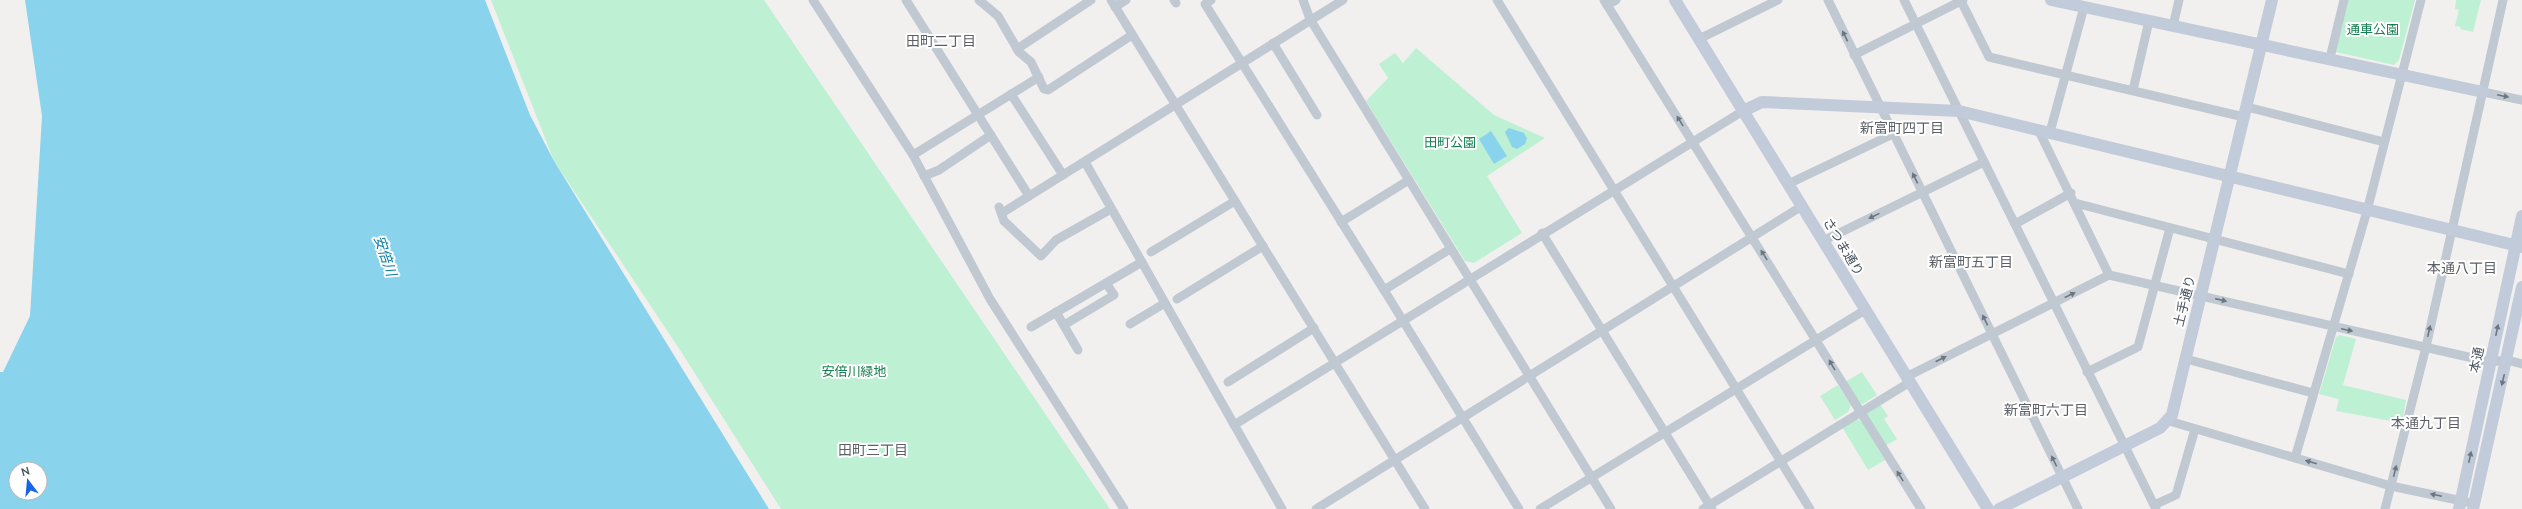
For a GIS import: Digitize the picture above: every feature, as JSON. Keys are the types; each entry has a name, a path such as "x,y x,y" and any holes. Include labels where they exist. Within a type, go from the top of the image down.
{"street":[{"path":"813,0 913,155 990,299 1124,509"},
{"path":"906,0 1029,196"},
{"path":"979,0 998,16 1017,49 1031,62 1044,89 1048,90 1132,35"},
{"path":"1017,49 1092,0"},
{"path":"1126,0 1113,3 1425,509"},
{"path":"1211,0 1205,4 1241,64 1384,290 1519,509"},
{"path":"1302,0 1310,19 1611,509"},
{"path":"1111,209 1056,240 1041,256 1004,221 1000,210 1029,196 1085,162 1175,104 1273,44 1310,19 1343,0"},
{"path":"1497,0 1810,509"},
{"path":"1616,0 1606,3 1817,339 1860,412 1921,509"},
{"name":"さつま通り","path":"1676,0 1988,509"},
{"path":"1699,39 1778,0"},
{"path":"1828,0 2078,509"},
{"path":"1904,0 2015,224 2052,303 2155,507 2176,495 2195,429"},
{"path":"1854,55 1962,0 1989,57 2133,90 2246,112 2384,142"},
{"path":"2051,0 2262,43 2522,100"},
{"path":"2173,26 2179,0"},
{"name":"土手通り","path":"2169,421 2186,359 2272,0"},
{"path":"2330,58 2344,0"},
{"path":"2295,458 2332,326 2367,211 2421,0"},
{"path":"2385,509 2426,347 2503,0"},
{"path":"2050,132 2084,7"},
{"path":"2133,90 2149,21"},
{"path":"1273,44 1317,115"},
{"path":"913,155 1039,77"},
{"path":"1011,94 1063,175"},
{"path":"1234,425 1336,364 1613,189 1743,111 1762,102 1959,111 2038,129 2367,211 2519,246"},
{"path":"2038,129 2071,193 2109,275"},
{"path":"1788,184 1894,134"},
{"path":"924,176 939,170 991,135"},
{"path":"1085,162 1282,509"},
{"path":"1823,241 1984,162"},
{"path":"1341,222 1408,180"},
{"path":"2015,224 2071,193"},
{"path":"1151,252 1235,201"},
{"path":"2075,203 2349,274"},
{"path":"1316,509 1528,376 1674,288 1802,206"},
{"name":"本通","path":"2466,506 2490,362 2519,246 2522,216"},
{"path":"2087,372 2138,346 2156,285 2170,228"},
{"path":"1542,234 1603,331 1708,508 1780,460 1860,412 1908,380 1992,334 2109,275 2490,362 2507,360 2522,364"},
{"path":"1177,299 1263,246"},
{"path":"1384,290 1450,249"},
{"path":"1031,327 1142,262"},
{"path":"1064,325 1114,295 1106,283"},
{"path":"1999,509 2124,447 2169,421 2391,486 2466,506 2507,360 2522,287"},
{"path":"1130,324 1165,303"},
{"path":"1540,509 1735,388 1865,310"},
{"path":"1056,312 1078,350"},
{"path":"1228,382 1314,328"},
{"path":"2186,359 2313,393"}],"green space":[{"name":"安倍川緑地","path":"491,0 764,0 1110,509 781,509 680,350 554,161"},
{"name":"通車公園","path":"2348,0 2415,0 2399,60 2394,65 2336,52"},
{"path":"2456,0 2481,0 2473,32 2460,29 2461,27 2455,26 2459,10 2455,9"},
{"name":"田町公園","path":"1416,48 1494,115 1545,138 1487,176 1522,233 1474,263 1465,261 1366,101 1388,78 1379,64 1395,53 1403,63"},
{"path":"2340,335 2356,339 2343,385 2406,400 2402,423 2336,411 2339,399 2319,394 2336,337"},
{"path":"1862,372 1877,395 1863,404 1857,403 1845,382"},
{"path":"1838,385 1851,405 1848,412 1835,420 1820,396"},
{"path":"1880,404 1888,416 1884,419 1897,439 1885,446 1867,417 1867,412"},
{"path":"1856,419 1861,421 1885,460 1868,470 1842,427"}],"water":[{"name":"安倍川","path":"25,0 485,0 530,115 554,161 769,509 0,509 0,372 3,372 30,316 42,116"},
{"path":"1509,128 1524,133 1527,138 1525,144 1517,149 1512,147 1505,132"},
{"path":"1491,131 1507,156 1494,164 1479,139"}],"district":[{"name":"田町二丁目","path":"941,41"},
{"name":"新富町四丁目","path":"1902,128"},
{"name":"新富町五丁目","path":"1971,262"},
{"name":"本通八丁目","path":"2462,268"},
{"name":"新富町六丁目","path":"2046,410"},
{"name":"本通九丁目","path":"2426,423"},
{"name":"田町三丁目","path":"873,450"}]}
